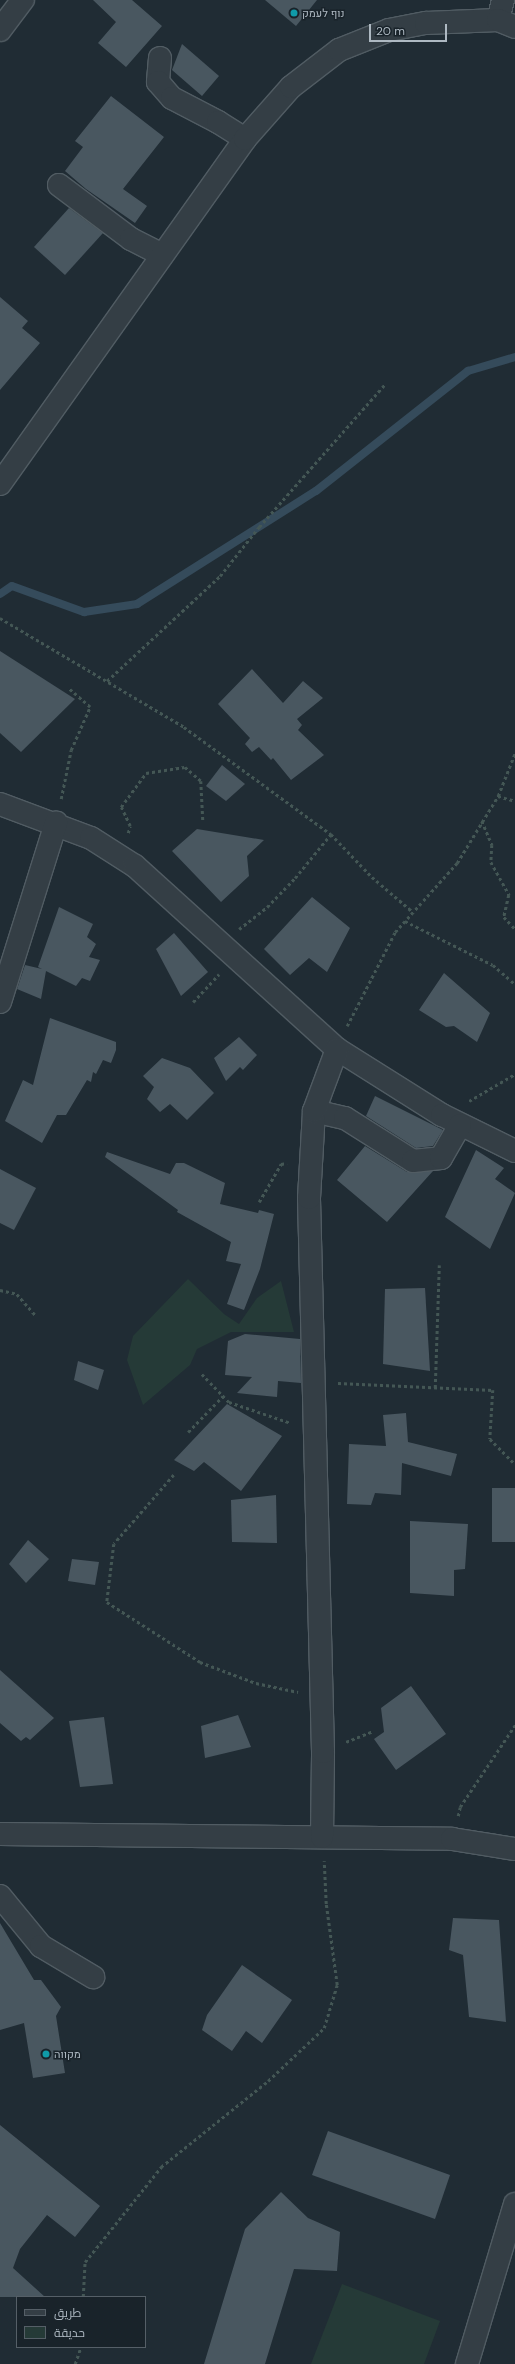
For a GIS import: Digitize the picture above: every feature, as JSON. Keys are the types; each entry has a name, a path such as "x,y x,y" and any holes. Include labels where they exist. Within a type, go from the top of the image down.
{"street":[{"path":"0,30 23,0"},
{"path":"0,484 245,139 291,87 339,50 389,30 426,23 505,16"},
{"path":"160,58 158,82 172,98 218,122 245,139"},
{"path":"59,185 131,239 162,255"},
{"path":"0,804 56,823 91,838 118,855 141,871 337,1049 451,1120 515,1152"},
{"path":"0,1002 56,823"},
{"path":"322,1837 322,1697 309,1198 314,1111 337,1049"},
{"path":"314,1111 345,1118 413,1161 441,1158 451,1120"},
{"path":"0,1834 452,1839 515,1849"},
{"path":"0,1896 41,1946 93,1977"},
{"path":"467,2364 515,2204"}],"path":[{"path":"107,681 220,576 259,527 385,384"},
{"path":"0,618 184,728 331,834 372,877 413,912"},
{"path":"56,823 71,750 90,707 68,688"},
{"path":"337,1049 395,932 458,863 482,820 498,796 515,753"},
{"path":"118,855 130,826 121,807 146,773 184,768 201,780 204,821"},
{"path":"498,796 515,801"},
{"path":"482,820 492,845 491,862 509,895 504,917 515,929"},
{"path":"193,1002 228,951 266,907 295,878 331,834"},
{"path":"405,920 493,965 515,984"},
{"path":"451,1120 515,1074"},
{"path":"259,1202 281,1164 311,1160"},
{"path":"435,1388 439,1265"},
{"path":"0,1290 17,1294 35,1315"},
{"path":"202,1374 229,1402 281,1421 314,1428"},
{"path":"313,1382 493,1390 490,1439 515,1464"},
{"path":"188,1432 223,1396"},
{"path":"174,1475 114,1544 107,1602 200,1662 256,1683 322,1697"},
{"path":"452,1839 460,1808 515,1725"},
{"path":"83,2296 85,2262 161,2167 268,2081 324,2028 337,1984 326,1904 322,1837"},
{"path":"75,2364 81,2348"}],"green space":[{"path":"188,1279 224,1314 239,1324 257,1298 281,1281 294,1332 231,1332 197,1349 190,1365 143,1405 127,1360 133,1336"},
{"path":"342,2284 440,2321 424,2364 311,2364"}],"building":[{"path":"93,0 132,0 162,26 126,67 98,43 116,22"},
{"name":"נוף לעמק","path":"265,0 317,0 296,26"},
{"path":"182,44 219,76 202,96 172,70"},
{"path":"111,96 164,137 123,189 147,206 135,223 86,189 65,171 83,147 75,141"},
{"path":"69,208 103,233 65,275 34,247"},
{"path":"0,297 28,321 22,328 40,343 0,390"},
{"path":"0,651 75,699 21,752 0,733"},
{"path":"252,669 283,703 303,681 323,698 297,719 302,725 298,730 324,755 291,780 273,758 271,760 259,747 252,752 245,744 250,738 218,704"},
{"path":"222,765 245,784 226,801 206,786"},
{"path":"197,829 264,840 247,856 249,876 221,902 172,851"},
{"path":"312,897 350,928 327,972 309,958 290,975 264,949"},
{"path":"59,907 93,924 87,937 96,944 89,957 100,960 90,981 82,978 76,986 46,971 41,999 17,989 25,965 42,969 38,967"},
{"path":"174,933 208,972 181,996 156,949"},
{"path":"444,973 490,1013 477,1042 454,1026 446,1027 419,1010"},
{"path":"50,1018 116,1042 116,1050 111,1063 103,1060 96,1074 93,1072 91,1082 87,1080 66,1115 57,1115 42,1143 5,1121 23,1080 33,1085"},
{"path":"239,1037 257,1055 243,1070 240,1067 226,1081 214,1058"},
{"path":"162,1058 190,1068 214,1093 187,1120 170,1104 160,1112 147,1099 154,1087 143,1076"},
{"path":"375,1096 443,1130 433,1146 416,1148 366,1116"},
{"path":"365,1146 407,1172 433,1171 387,1222 337,1180"},
{"path":"476,1150 504,1168 495,1179 515,1193 490,1249 445,1217"},
{"path":"107,1152 170,1174 176,1163 184,1163 225,1183 220,1204 258,1213 259,1210 274,1214 260,1269 244,1310 227,1304 241,1264 226,1261 231,1242 177,1212 178,1210 105,1157"},
{"path":"0,1169 36,1188 14,1230 0,1223"},
{"path":"425,1288 430,1371 383,1364 385,1289"},
{"path":"245,1334 300,1339 301,1383 278,1381 277,1397 237,1393 252,1377 225,1375 228,1341"},
{"path":"78,1361 104,1370 98,1390 74,1380"},
{"path":"227,1404 282,1436 241,1491 204,1462 194,1471 174,1460"},
{"path":"406,1413 408,1442 457,1454 451,1476 402,1463 401,1495 375,1493 371,1505 347,1504 349,1444 386,1446 383,1415"},
{"path":"492,1488 515,1488 515,1542 492,1542"},
{"path":"276,1495 277,1543 232,1542 231,1500"},
{"path":"410,1521 468,1524 465,1569 454,1570 454,1596 410,1593"},
{"path":"28,1540 49,1559 26,1583 9,1564"},
{"path":"72,1559 99,1562 95,1585 68,1581"},
{"path":"0,1670 54,1718 30,1740 26,1737 21,1741 0,1723"},
{"path":"411,1686 446,1734 396,1770 374,1739 384,1732 381,1708"},
{"path":"238,1715 251,1747 205,1758 201,1726"},
{"path":"104,1717 113,1784 80,1787 69,1721"},
{"path":"453,1918 499,1920 506,2022 469,2017 463,1955 449,1950"},
{"path":"0,1923 34,1980 41,1980 61,2007 56,2016 65,2073 33,2078 24,2023 0,2030"},
{"path":"242,1965 292,2000 262,2043 246,2031 232,2051 202,2030 207,2015"},
{"path":"0,2125 100,2206 75,2237 47,2215 20,2249 13,2268 44,2296 0,2297"},
{"path":"328,2131 450,2175 435,2219 312,2175"},
{"path":"281,2192 308,2218 340,2232 337,2271 294,2269 265,2364 204,2364 245,2229"}],"waterway":[{"path":"0,594 12,586 84,612 137,604 316,491 468,371 515,357"}],"place":[{"name":"נוף לעמק","path":"294,13"},
{"name":"מקווה","path":"46,2054"}]}
